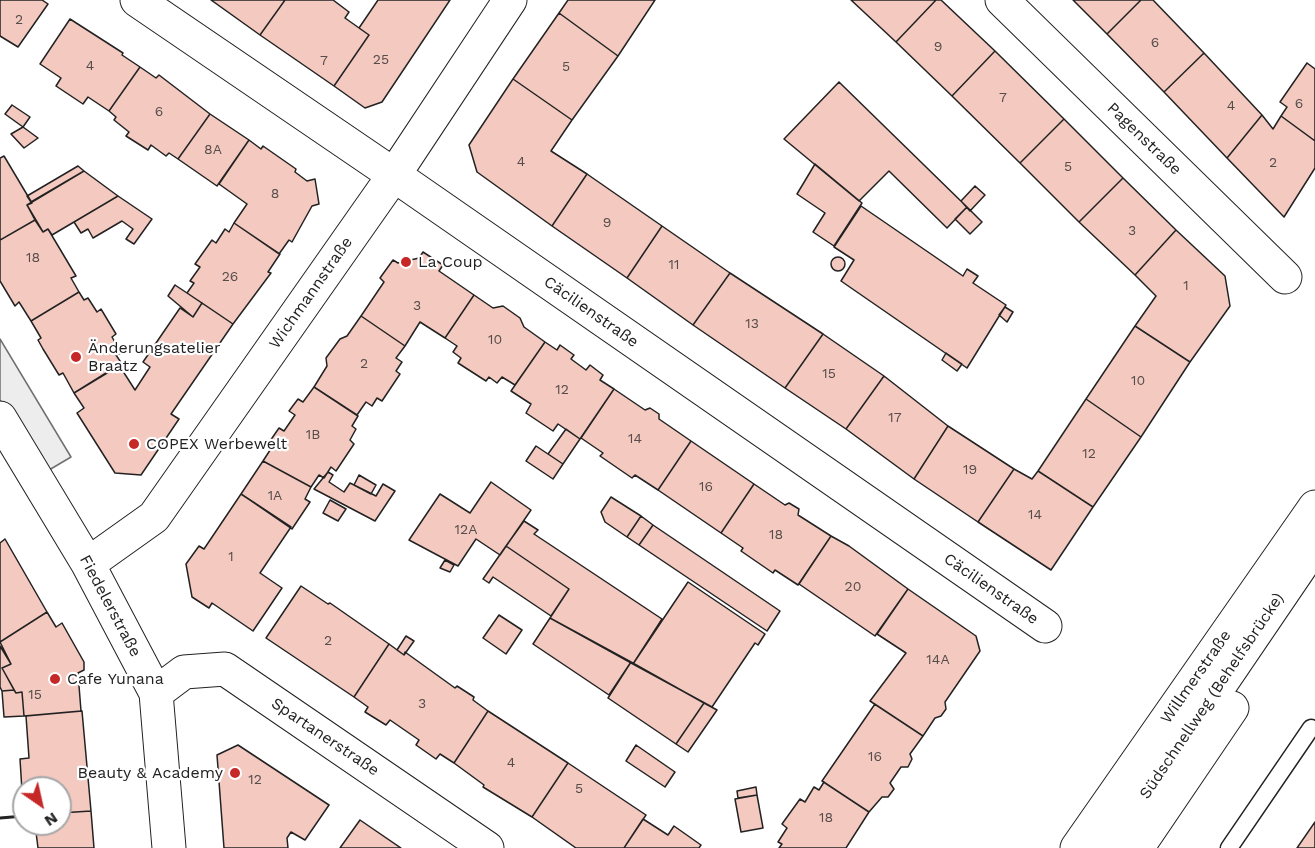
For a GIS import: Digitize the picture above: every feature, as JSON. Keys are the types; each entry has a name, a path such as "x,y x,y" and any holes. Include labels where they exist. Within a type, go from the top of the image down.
{"main road":[{"name":"Cäcilienstraße","path":"136,0 394,175 1045,626"},
{"name":"Wichmannstraße","path":"88,564 154,517 394,175 510,0"},
{"name":"Pagenstraße","path":"1002,0 1285,277"},
{"name":"Fiedelerstraße","path":"0,418 88,564 156,693 169,848"},
{"name":"Willmerstraße","path":"1077,848 1315,507"},
{"name":"Südschnellweg (Behelfsbrücke)","path":"1109,848 1315,545"},
{"name":"Südschnellweg (Behelfsbrücke)","path":"1137,848 1315,585"},
{"name":"Spartanerstraße","path":"156,693 184,672 225,669 487,848"}],"lane":[{"path":"1229,848 1311,728"}],"shaded area":[{"path":"0,339 71,457 44,473 0,400"}],"building":[{"path":"0,0 42,0 48,4 18,47 0,36"},
{"path":"211,0 285,0 260,35"},
{"path":"285,0 333,0 349,12 345,18 369,35 334,86 260,35"},
{"path":"378,0 450,0 382,102 365,108 334,86 369,35 359,28"},
{"path":"568,0 655,0 618,56 559,13"},
{"path":"851,0 936,0 896,42"},
{"path":"936,0 941,0 995,51 952,96 896,42"},
{"path":"1073,0 1141,0 1107,34"},
{"path":"1141,0 1153,0 1204,53 1164,92 1107,34"},
{"path":"559,13 618,56 572,120 513,79"},
{"path":"70,19 123,53 122,55 140,67 109,111 88,97 83,104 56,86 61,78 40,64"},
{"path":"995,51 1064,119 1020,163 952,96"},
{"path":"1204,53 1262,115 1227,158 1164,92"},
{"path":"1307,63 1315,69 1315,141 1281,116 1287,107 1280,102"},
{"path":"140,67 156,78 159,75 210,114 178,159 169,153 166,156 151,145 148,150 126,136 129,132 114,120 116,117 109,111"},
{"path":"513,79 572,120 551,151 587,174 552,226 477,172 469,145"},
{"path":"839,82 967,207 947,228 889,171 859,201 784,139"},
{"path":"12,105 30,117 23,127 5,114"},
{"path":"210,114 249,140 217,186 178,159"},
{"path":"1262,115 1273,129 1281,116 1315,141 1315,168 1284,217 1227,158"},
{"path":"1064,119 1123,178 1079,222 1020,163"},
{"path":"23,127 38,138 24,148 11,134"},
{"path":"249,140 261,149 263,146 296,169 295,172 307,181 315,179 319,204 312,206 292,242 289,240 279,254 234,223 247,204 219,184"},
{"path":"4,156 32,203 27,205 35,220 0,240 0,158"},
{"path":"815,164 862,203 834,246 813,232 825,213 797,194"},
{"path":"78,166 84,171 31,202 27,196"},
{"path":"84,171 118,196 52,235 48,229 43,232 27,205"},
{"path":"587,174 662,226 627,278 552,226"},
{"path":"1123,178 1176,230 1135,275 1079,222"},
{"path":"975,186 985,195 970,211 961,201"},
{"path":"118,196 152,219 134,244 126,239 133,229 122,221 93,238 88,229 81,233 74,222"},
{"path":"861,206 963,276 967,269 978,276 973,283 1006,305 967,368 841,281 854,260 834,247"},
{"path":"967,207 982,222 970,234 955,219"},
{"path":"35,220 43,232 48,229 76,276 71,278 79,292 31,321 19,302 15,306 0,281 0,240"},
{"path":"234,223 280,254 268,272 271,273 233,324 187,293 194,283 190,281 200,267 195,264 212,240 216,243 225,229 229,232"},
{"path":"662,226 730,273 693,325 627,278"},
{"path":"1176,230 1225,276 1230,306 1190,362 1135,326 1156,296 1135,275"},
{"path":"423,252 443,265 439,271 474,295 445,338 420,322 405,346 361,316 384,282 380,278 393,260 398,263 419,258"},
{"path":"835,257 841,257 845,264 841,271 835,271 831,267 831,261"},
{"path":"730,273 823,334 785,388 693,325"},
{"path":"175,285 202,303 193,317 168,296"},
{"path":"79,292 84,300 88,298 97,312 101,309 116,334 112,337 121,353 116,355 122,364 74,393 63,373 59,375 43,349 38,340 41,338 31,321"},
{"path":"474,295 493,308 503,306 520,318 524,327 545,342 515,385 502,377 497,383 489,377 486,381 458,363 461,358 453,352 457,346 445,338"},
{"path":"202,303 233,324 171,414 179,419 141,475 115,473 77,413 84,408 74,393 119,365 135,390 150,367 143,362 180,308 193,317"},
{"path":"1005,307 1013,312 1007,322 999,315"},
{"path":"361,316 405,346 396,358 402,362 396,371 400,374 382,401 377,398 372,406 366,402 357,415 314,387 327,366 326,358 340,339 347,336"},
{"path":"1135,326 1190,362 1141,437 1086,399"},
{"path":"823,334 884,376 846,429 785,388"},
{"path":"545,342 557,350 560,345 574,355 571,359 586,370 590,365 603,375 600,380 614,389 580,439 558,424 553,431 526,413 531,404 511,391"},
{"path":"946,353 962,364 957,371 942,360"},
{"path":"884,376 948,426 914,479 846,429"},
{"path":"314,387 358,416 352,426 356,429 350,440 354,444 336,471 331,467 324,478 319,475 311,487 263,461 274,444 270,441 279,428 284,431 295,415 289,411 298,399 303,402"},
{"path":"614,389 645,410 650,408 659,414 659,419 691,441 658,490 635,475 632,478 600,456 603,453 581,438"},
{"path":"1086,399 1141,437 1093,507 1038,471"},
{"path":"948,426 1014,469 978,522 914,479"},
{"path":"566,429 580,439 563,464 548,454"},
{"path":"691,441 754,484 721,533 658,490"},
{"path":"536,446 563,464 553,479 526,461"},
{"path":"263,461 311,487 305,499 310,502 292,529 241,494"},
{"path":"1014,469 1032,479 1038,471 1093,507 1051,570 978,522"},
{"path":"328,472 333,475 329,482 344,492 350,483 376,496 383,484 395,491 375,521 314,489"},
{"path":"359,475 376,485 371,494 354,485"},
{"path":"491,482 531,510 500,555 476,539 458,566 409,540 440,494 470,513"},
{"path":"754,484 785,505 789,503 799,509 798,515 831,536 798,585 775,570 773,573 741,551 743,548 721,533"},
{"path":"241,494 291,527 260,573 282,588 253,631 212,603 209,608 192,597 186,564 199,546 204,549"},
{"path":"611,497 641,516 627,537 605,522 601,512"},
{"path":"330,500 346,509 338,521 323,513"},
{"path":"641,516 653,525 639,545 627,537"},
{"path":"524,521 538,530 534,534 662,619 633,664 550,618 569,589 506,546"},
{"path":"653,525 780,611 767,631 639,545"},
{"path":"831,536 849,546 908,589 875,636 799,584"},
{"path":"5,539 47,612 0,642 0,543"},
{"path":"506,546 569,589 551,616 493,577 489,583 483,579"},
{"path":"445,560 454,565 450,572 440,568"},
{"path":"688,582 765,634 758,645 755,643 712,707 633,664"},
{"path":"301,586 389,644 354,697 266,638"},
{"path":"908,589 976,636 980,651 945,702 946,709 941,716 935,718 923,736 870,701 906,653 877,634"},
{"path":"47,612 56,627 62,623 84,662 84,670 78,673 81,711 24,716 22,692 16,693 2,668 11,664 0,642"},
{"path":"499,615 522,630 506,654 483,638"},
{"path":"550,618 631,662 609,695 533,644"},
{"path":"406,636 414,641 404,655 397,650"},
{"path":"389,644 404,655 405,652 455,688 457,686 474,697 473,700 488,711 454,763 440,754 436,759 416,745 419,740 390,720 386,725 365,712 368,707 354,697"},
{"path":"0,646 11,664 2,668 14,690 2,691 0,687"},
{"path":"631,662 704,703 676,744 608,698"},
{"path":"14,690 16,693 22,692 24,716 4,717 2,691"},
{"path":"704,703 717,710 688,752 676,744"},
{"path":"875,704 923,736 910,754 912,759 908,767 901,767 890,783 894,789 888,797 882,797 869,812 822,781"},
{"path":"82,711 91,811 72,812 72,776 21,776 20,759 29,758 26,716"},
{"path":"488,711 568,763 532,817 483,787 484,785 454,763"},
{"path":"238,745 329,805 305,840 291,832 287,838 288,848 224,848 217,755"},
{"path":"636,745 675,772 665,787 626,761"},
{"path":"568,763 646,815 624,848 576,848 532,817"},
{"path":"824,782 869,812 846,848 779,848 782,844 778,842 787,828 782,824 800,799 805,802 814,787 819,790"},
{"path":"756,787 757,795 738,798 737,791"},
{"path":"757,795 763,828 741,832 735,799"},
{"path":"91,811 94,848 38,848 36,836 72,836 72,812"},
{"path":"643,819 668,835 674,826 701,845 699,848 624,848"},
{"path":"360,820 401,848 340,848"},
{"path":"1315,822 1315,848 1297,848"}],"wall":[{"path":"0,818 12,817"}],"place":[{"name":"La Coup","path":"406,262"},
{"name":"Änderungsatelier Braatz","path":"76,357"},
{"name":"COPEX Werbewelt","path":"134,444"},
{"name":"Cafe Yunana","path":"55,679"},
{"name":"Beauty & Academy","path":"235,773"}]}
